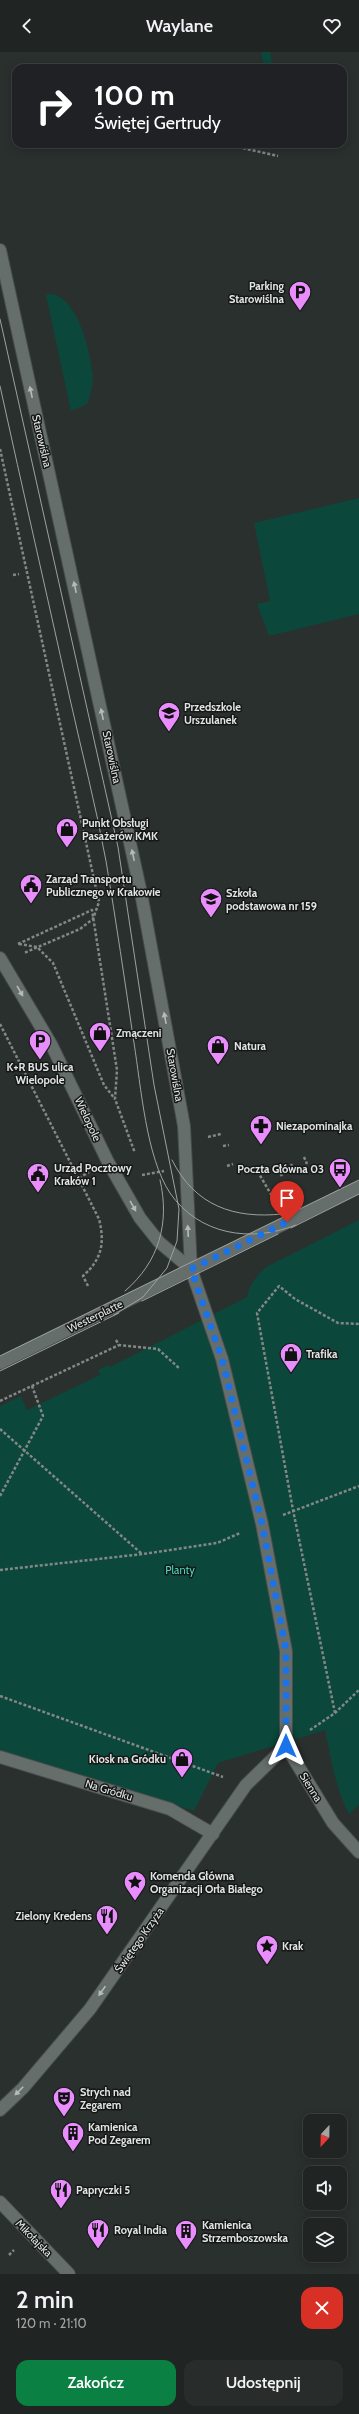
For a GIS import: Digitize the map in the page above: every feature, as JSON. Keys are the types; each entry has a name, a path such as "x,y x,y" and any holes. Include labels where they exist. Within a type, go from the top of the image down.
{"street":[{"name":"Starowiślna","path":"0,250 141,893 184,1126 191,1269"},
{"name":"Wielopole","path":"2,961 51,1044 114,1172 146,1226 159,1242 191,1269"},
{"name":"Westerplatte","path":"0,1363 359,1187"},
{"path":"191,1269 222,1359 262,1524 286,1650 286,1746"},
{"name":"Świętego Krzyża","path":"0,2110 23,2088 90,2009 246,1786 286,1746"},
{"name":"Sienna","path":"286,1746 333,1823 359,1852"},
{"name":"Na Gródku","path":"0,1757 170,1809 213,1834"},
{"name":"Mikołajska","path":"0,2202 69,2274"}],"path":[{"path":"242,148 278,156"},
{"path":"0,449 99,902 93,919 80,929 2,961"},
{"path":"13,575 19,574"},
{"path":"13,946 92,910 117,1070 115,1099"},
{"path":"19,944 38,947 53,963 104,1085 115,1099 134,1153"},
{"path":"0,1024 99,1220 103,1234 103,1244 94,1267 84,1276 88,1286"},
{"path":"205,1138 221,1134"},
{"path":"223,1146 229,1145"},
{"path":"304,1158 307,1164"},
{"path":"227,1166 233,1164"},
{"path":"290,1164 294,1170"},
{"path":"114,1172 139,1175 186,1166"},
{"path":"255,1167 272,1196"},
{"path":"278,1170 282,1176"},
{"path":"79,1178 92,1171"},
{"path":"335,1713 293,1510 257,1313 279,1286 295,1299 338,1323 359,1324"},
{"path":"116,1340 119,1345"},
{"path":"0,1401 119,1345 158,1349 180,1369"},
{"path":"0,1496 26,1451 43,1416 32,1386"},
{"path":"0,1429 143,1554"},
{"path":"293,1510 359,1486"},
{"path":"0,1570 143,1554 217,1543"},
{"path":"286,1746 335,1713 359,1690"},
{"path":"0,1696 246,1786"}],"green space":[{"path":"261,52 270,52 272,64 263,64"},
{"path":"50,294 59,297 67,303 74,313 85,337 91,361 93,375 91,392 87,404 71,411 46,295"},
{"path":"359,498 359,614 269,636 257,604 270,601 254,523"},
{"name":"Planty","path":"359,1220 359,1805 349,1814 340,1794 325,1730 218,1763 194,1811 0,1750 0,1406 21,1396 27,1410 100,1375 98,1370 109,1365 110,1367 247,1297 254,1280 266,1267"}],"tram line":[{"path":"0,319 118,847 154,1085 179,1209 177,1241 167,1268 143,1297 114,1315"},
{"path":"0,386 102,840 117,929 142,1100 155,1160 170,1193 182,1207 196,1218 211,1226 227,1232 261,1234 279,1231 296,1225"},
{"path":"172,1160 181,1176 192,1189 204,1199 218,1206 232,1211 248,1214 282,1214"},
{"path":"125,1291 137,1280 146,1267 154,1254 159,1241 164,1211 160,1180"},
{"path":"0,1356 359,1180"},
{"path":"291,1228 359,1194"},
{"path":"142,1301 278,1234"},
{"path":"0,1371 119,1313"}],"place":[{"name":"Parking Starowiślna","path":"300,312"},
{"name":"Przedszkole Urszulanek","path":"169,732"},
{"name":"Punkt Obsługi Pasażerów KMK","path":"67,848"},
{"name":"Zarząd Transportu Publicznego w Krakowie","path":"31,904"},
{"name":"Szkoła podstawowa nr 159","path":"211,918"},
{"name":"Zmączeni","path":"100,1052"},
{"name":"K+R BUS ulica Wielopole","path":"40,1060"},
{"name":"Natura","path":"218,1066"},
{"name":"Niezapominajka","path":"261,1146"},
{"name":"Poczta Główna 03","path":"340,1188"},
{"name":"Urząd Pocztowy Kraków 1","path":"38,1194"},
{"name":"Trafika","path":"291,1374"},
{"name":"Kiosk na Gródku","path":"182,1778"},
{"name":"Komenda Główna Organizacji Orła Białego","path":"135,1902"},
{"name":"Zielony Kredens","path":"107,1936"},
{"name":"Krak","path":"267,1966"},
{"name":"Strych nad Zegarem","path":"64,2118"},
{"name":"Kamienica Pod Zegarem","path":"73,2152"},
{"name":"Papryczki 5","path":"61,2210"},
{"name":"Royal India","path":"98,2250"},
{"name":"Kamienica Strzemboszowska","path":"186,2250"}],"route":[{"path":"286,1746 286,1650 262,1524 222,1359 191,1269 287,1222"}]}
